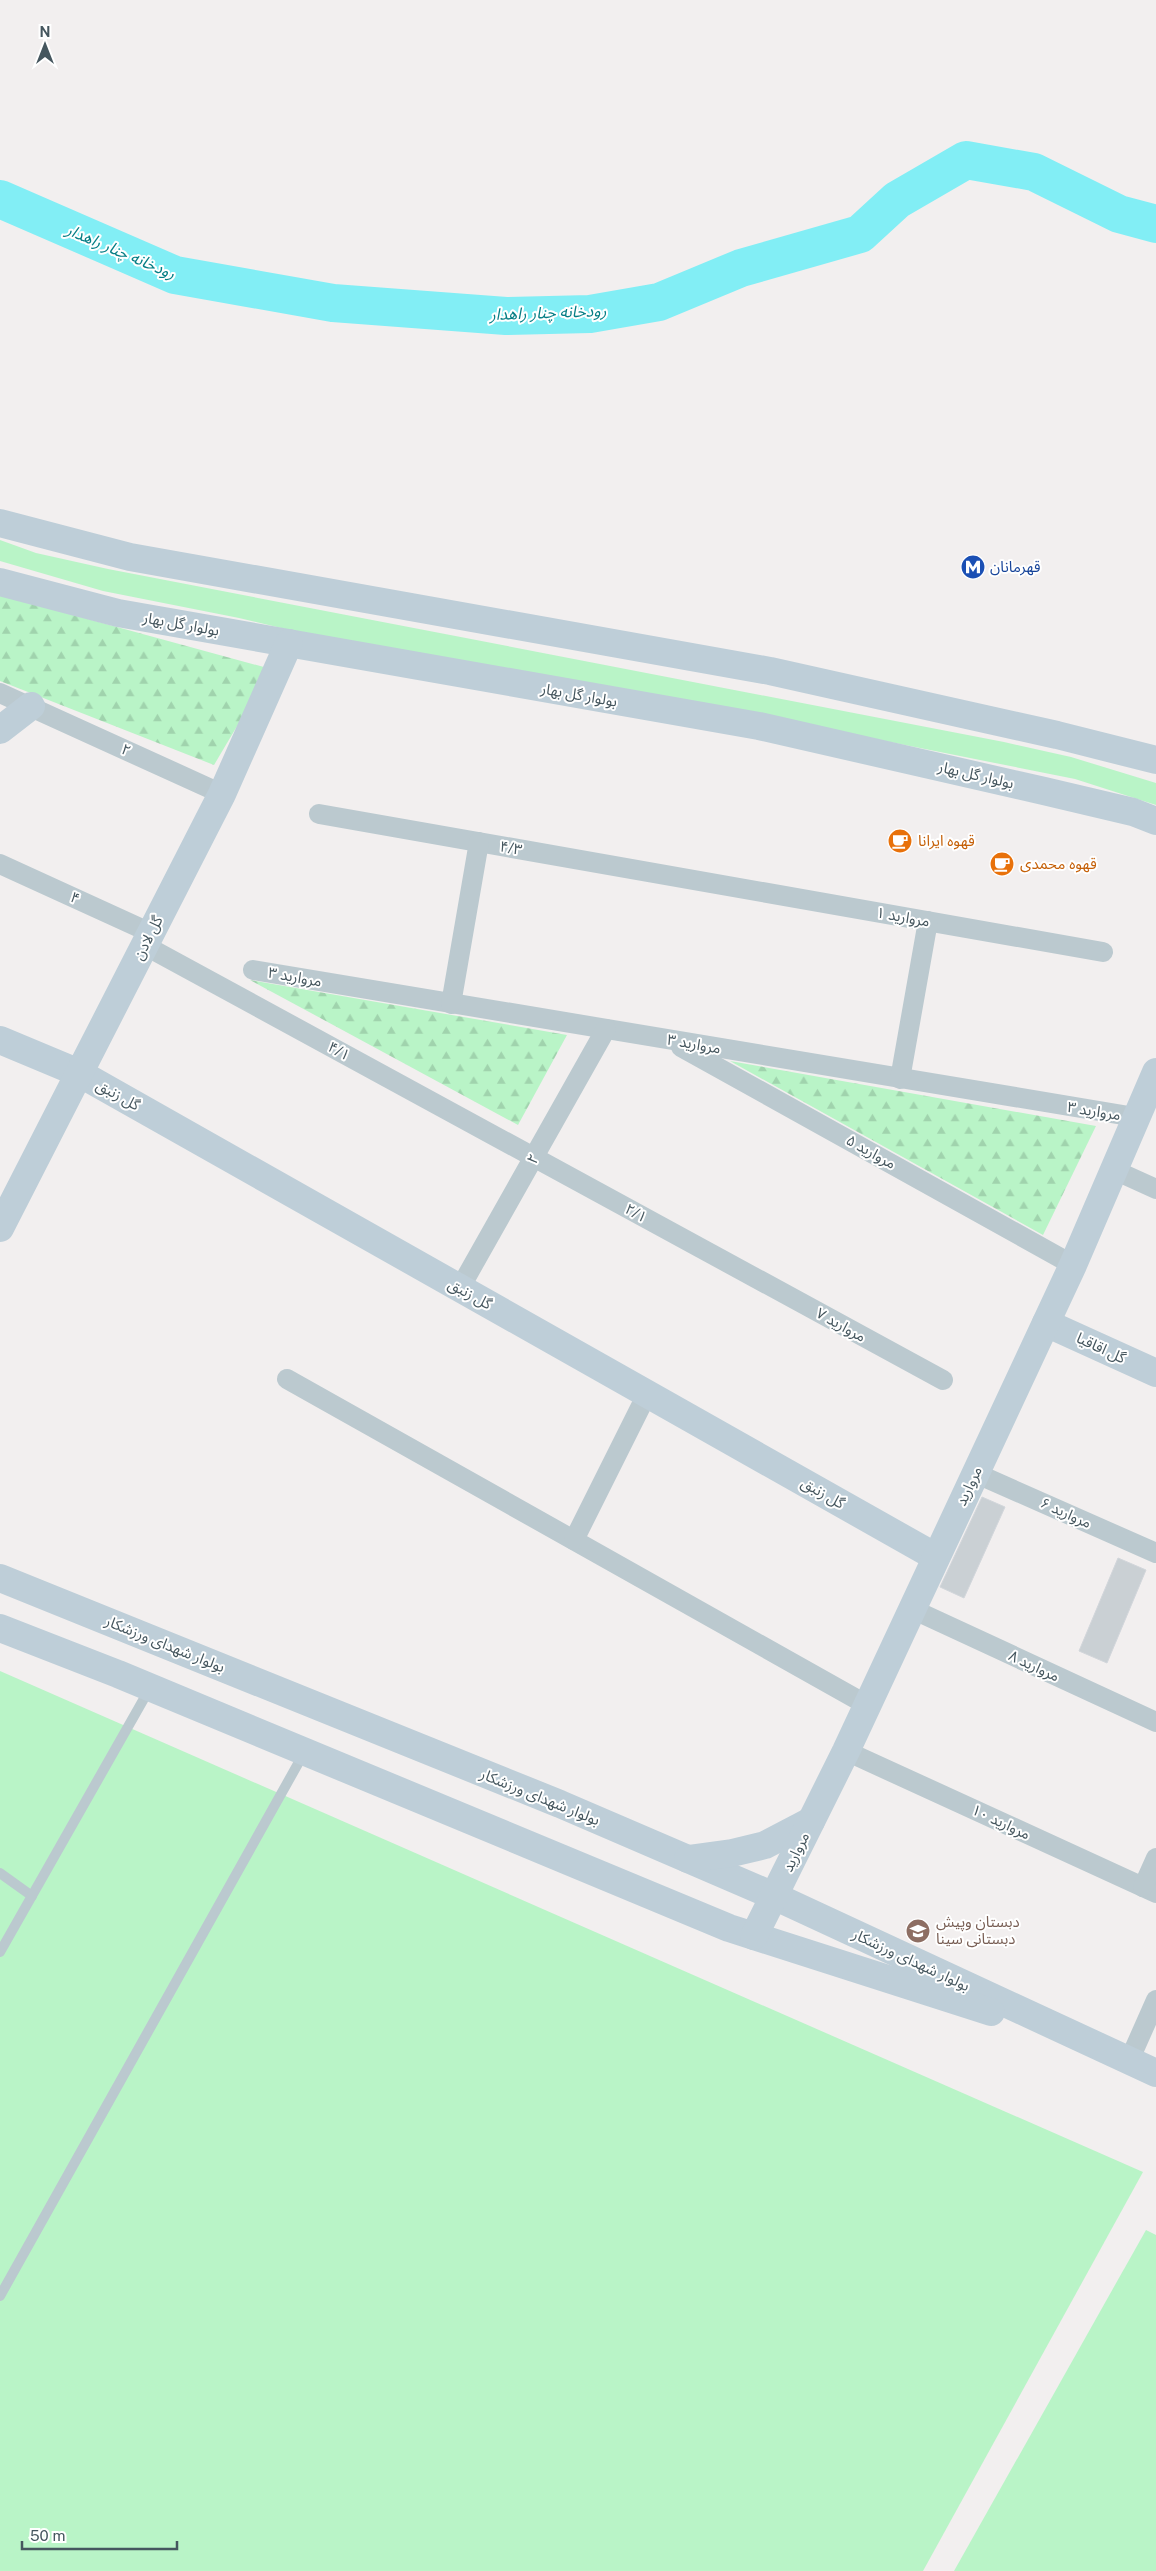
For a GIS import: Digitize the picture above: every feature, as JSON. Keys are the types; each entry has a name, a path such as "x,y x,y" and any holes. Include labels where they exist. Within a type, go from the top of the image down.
{"main road":[{"path":"0,523 130,557 770,671 1048,733 1156,760"},
{"name":"بولوار گل بهار","path":"0,582 118,613 759,726 1133,812 1156,821"},
{"name":"گل لادن","path":"0,1227 222,794 289,644"},
{"path":"0,730 31,706"},
{"name":"گل زنبق","path":"0,1040 79,1073 936,1557"},
{"name":"مروارید","path":"754,1936 846,1751 1073,1265 1112,1169 1156,1072"},
{"name":"گل اقاقیا","path":"1046,1323 1156,1373"},
{"name":"بولوار شهدای ورزشکار","path":"0,1578 560,1804 774,1896 1156,2074"},
{"name":"بولوار شهدای ورزشکار","path":"0,1628 150,1687 720,1924 946,1999 1072,2034"},
{"path":"688,1859 732,1853 765,1845 811,1821"}],"street":[{"name":"۲","path":"0,693 222,794"},
{"name":"۴/۳","path":"320,814 703,881"},
{"path":"452,1004 479,842"},
{"name":"۴","path":"0,864 148,939"},
{"name":"مروارید ۱","path":"703,881 1103,952"},
{"path":"900,1078 928,921"},
{"name":"۴/۱","path":"148,939 534,1158"},
{"name":"مروارید ۳","path":"254,970 1135,1117"},
{"name":"۲","path":"460,1288 606,1030"},
{"name":"مروارید ۵","path":"668,1040 1073,1265"},
{"name":"۲/۱","path":"534,1158 738,1269"},
{"path":"1112,1169 1156,1189"},
{"name":"مروارید ۷","path":"738,1269 943,1380"},
{"path":"287,1379 867,1705"},
{"path":"574,1540 647,1394"},
{"name":"مروارید ۶","path":"976,1473 1156,1553"},
{"name":"مروارید ۸","path":"912,1609 1156,1722"},
{"name":"مروارید ۱۰","path":"846,1751 1149,1890"},
{"path":"1149,1890 1156,1858"},
{"path":"1129,2061 1156,2000"}],"lane":[{"path":"0,1952 150,1687"},
{"path":"0,2296 305,1752"},
{"path":"0,1873 32,1896"}],"green space":[{"path":"0,540 36,553 108,569 1004,742 1071,757 1156,783 1156,805 1075,779 825,729 327,639 239,618 103,591 0,561"},
{"path":"0,595 271,669 214,765 0,681"},
{"path":"250,980 567,1035 518,1125"},
{"path":"730,1061 1096,1126 1043,1235"},
{"path":"0,1671 1143,2172 923,2571 0,2571"},
{"path":"1146,2230 1156,2235 1156,2571 954,2571"}],"building":[{"path":"982,1497 1005,1507 964,1598 940,1587"},
{"path":"1118,1558 1146,1570 1107,1663 1079,1651"}],"waterway":[{"name":"رودخانه چنار راهدار","path":"0,199 175,275 333,303 506,316 590,314 659,302 741,268 860,234 897,200 966,160 1034,172 1119,214 1156,224"}],"place":[{"name":"قهرمانان","path":"973,567"},
{"name":"قهوه ایرانا","path":"900,841"},
{"name":"قهوه محمدی","path":"1002,864"},
{"name":"دبستان وپیش دبستانی سینا","path":"918,1931"}]}
